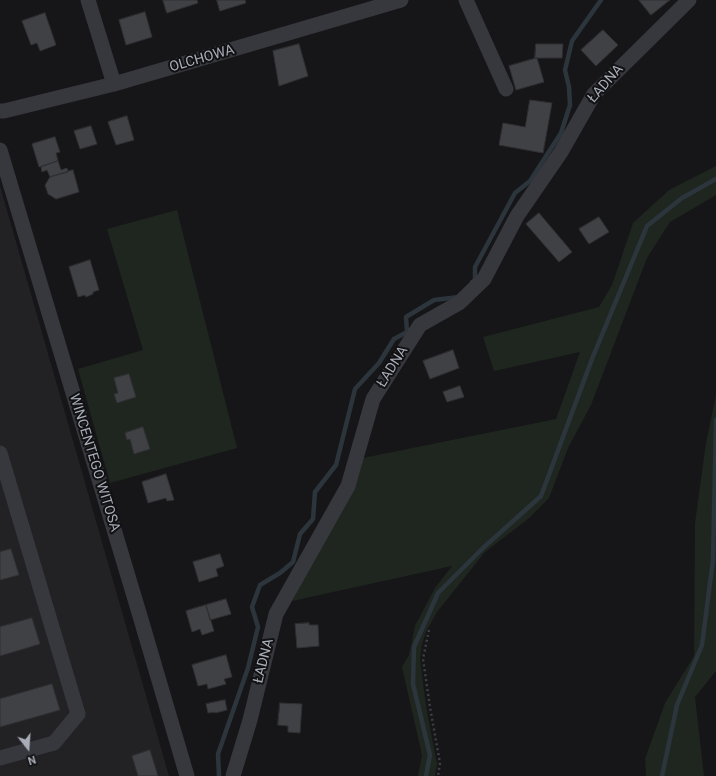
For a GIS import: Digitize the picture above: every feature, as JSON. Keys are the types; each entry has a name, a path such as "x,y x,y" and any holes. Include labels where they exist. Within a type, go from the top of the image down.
{"street":[{"path":"88,0 114,84"},
{"name":"OLCHOWA","path":"0,111 114,84 401,0"},
{"path":"466,0 506,89"},
{"name":"ŁADNA","path":"233,776 250,720 276,614 348,486 373,399 420,325 459,303 484,279 517,216 560,152 594,94 689,0"},
{"name":"WINCENTEGO WITOSA","path":"0,150 140,616 186,776"},
{"path":"0,453 78,714 54,743 0,758"}],"path":[{"path":"429,630 423,659 440,764 438,776"}],"shaded area":[{"path":"716,166 716,195 670,222 647,258 591,405 568,448 549,498 528,519 485,552 437,612 426,632 422,644 420,659 426,706 437,764 435,776 418,776 422,755 402,667 409,655 415,626 435,588 452,566 292,601 363,458 556,419 580,352 494,371 483,337 599,307 612,285 633,223 669,190"},
{"path":"0,186 153,720 169,776 0,776"},
{"path":"177,210 237,448 110,483 78,369 143,350 107,229"},
{"path":"716,395 716,671 695,697 704,776 646,776 645,759 665,703 694,656 695,523 706,443"}],"building":[{"path":"163,0 197,0 198,3 167,13"},
{"path":"217,0 245,0 246,3 220,11"},
{"path":"639,0 670,0 651,15"},
{"path":"145,12 152,37 126,45 119,20"},
{"path":"45,13 56,45 40,51 37,43 31,45 22,21"},
{"path":"603,30 618,45 596,66 581,50"},
{"path":"299,44 308,76 279,86 273,51"},
{"path":"536,44 563,44 562,58 535,58"},
{"path":"537,58 544,82 516,90 509,66"},
{"path":"530,100 552,103 543,153 499,145 503,123 525,127"},
{"path":"127,116 134,140 116,145 108,122"},
{"path":"91,126 97,144 80,149 74,131"},
{"path":"55,137 60,152 56,153 58,161 39,167 32,144"},
{"path":"58,161 61,170 67,168 68,172 50,177 47,170 42,172 41,167"},
{"path":"73,170 79,192 56,199 48,194 45,185 50,177"},
{"path":"539,213 572,252 559,262 526,224"},
{"path":"599,217 609,232 589,244 579,229"},
{"path":"90,260 99,290 86,297 85,295 78,297 69,267"},
{"path":"453,350 459,368 430,379 423,361"},
{"path":"129,374 136,397 117,403 114,394 118,393 114,378"},
{"path":"460,386 464,397 447,402 443,392"},
{"path":"143,427 150,449 134,454 130,439 127,440 125,433"},
{"path":"166,474 174,500 167,501 166,498 148,503 142,482"},
{"path":"11,549 19,575 0,580 0,552"},
{"path":"220,554 224,566 216,569 218,576 199,582 193,562"},
{"path":"226,599 231,614 210,620 206,605"},
{"path":"206,605 214,631 202,635 200,629 192,632 186,611"},
{"path":"32,618 40,644 0,656 0,627"},
{"path":"309,623 309,625 318,625 319,646 297,648 295,624"},
{"path":"226,655 232,677 224,679 226,684 208,689 207,684 198,686 192,665"},
{"path":"52,684 60,710 0,727 0,699"},
{"path":"225,700 227,710 208,713 206,704"},
{"path":"280,703 302,704 300,733 288,732 288,726 278,725"},
{"path":"150,750 158,776 138,776 132,756"}],"waterway":[{"path":"472,282 475,280 475,267 515,193 530,181 561,133 570,105 569,87 565,70 572,41 601,0"},
{"path":"426,776 430,755 413,684 414,647 438,593 483,548 541,496 592,359 647,226 682,198 716,179"},
{"path":"219,776 218,754 248,668 258,627 252,607 260,585 280,573 293,562 300,534 313,519 315,492 336,465 355,389 379,363 394,339 407,332 406,317 434,300 459,297"},
{"path":"662,776 677,705 702,645 713,560 716,420"}]}
